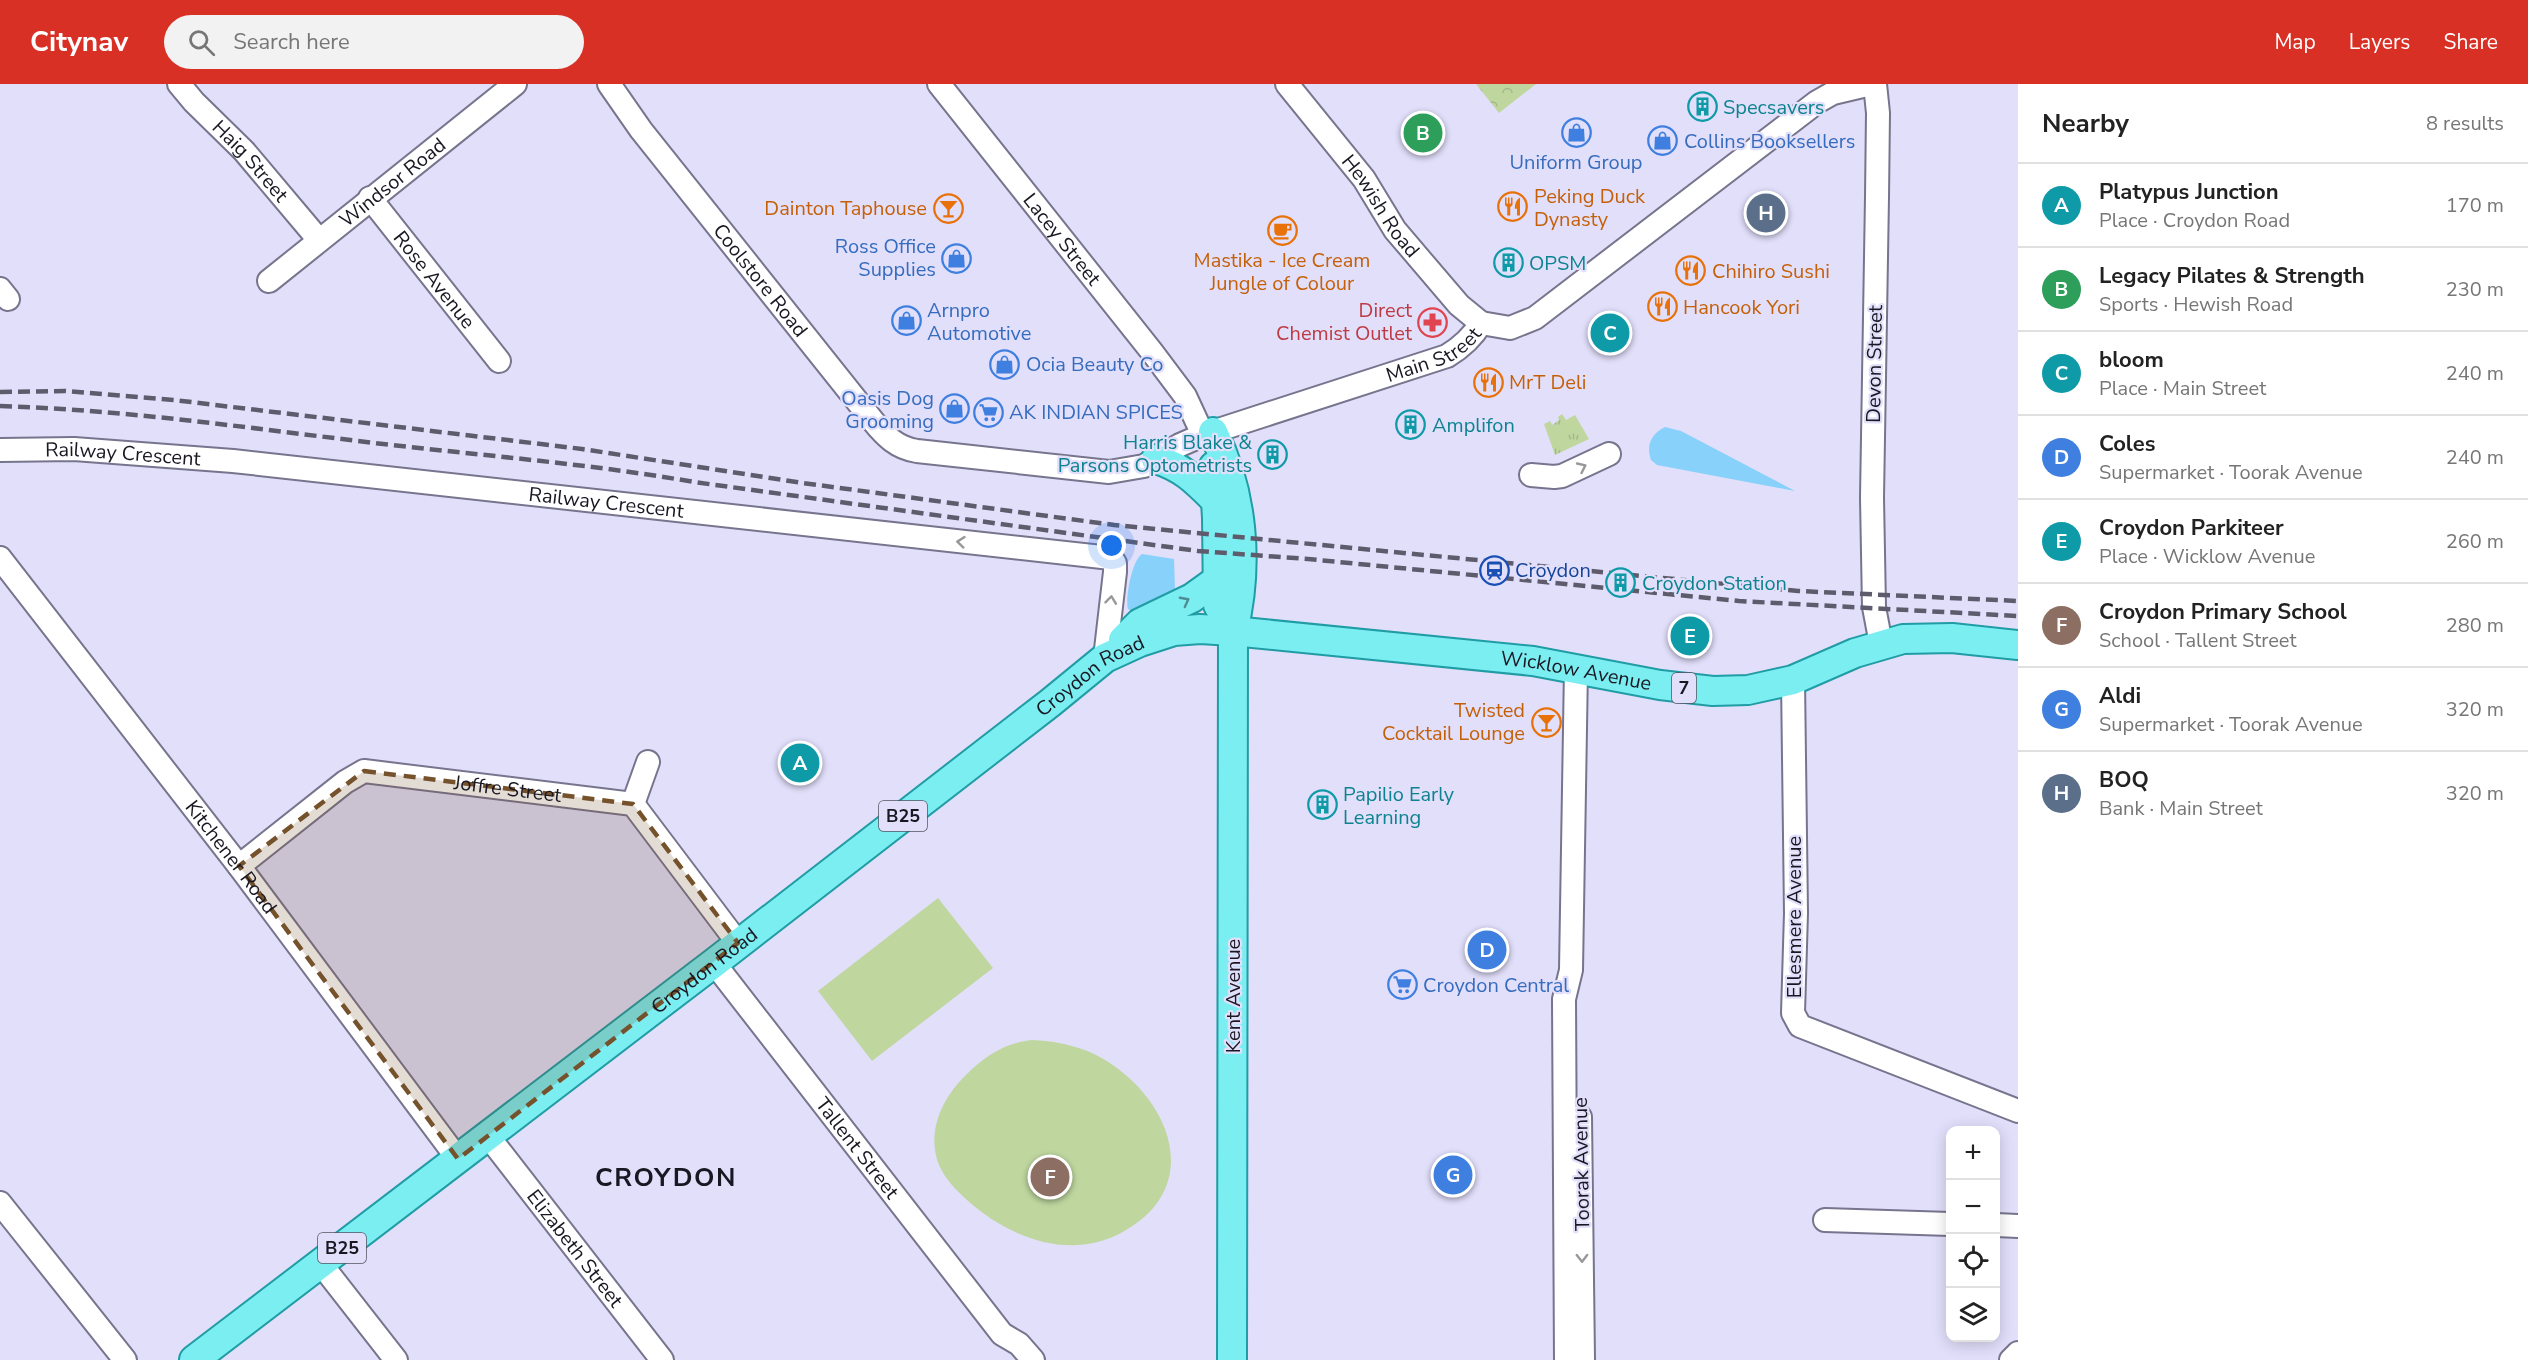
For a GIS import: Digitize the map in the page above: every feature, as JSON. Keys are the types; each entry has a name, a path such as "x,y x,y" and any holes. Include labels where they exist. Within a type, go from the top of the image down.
{"main road":[{"path":"1208,433 1217,502 1218,605 1233,631"},
{"name":"Kent Avenue","path":"1208,433 1224,453 1241,519 1240,595 1233,631 1232,1360"},
{"path":"1156,459 1177,466 1191,476 1217,502"},
{"path":"1105,658 1140,623 1192,598 1217,580"},
{"name":"Croydon Road","path":"194,1360 714,963 1041,711 1105,658 1140,642 1174,631 1200,629 1233,631"},
{"name":"Wicklow Avenue","path":"1233,631 1533,660 1660,685 1713,691 1749,690 1793,680 1881,644 1911,638 1952,638 2018,645"}],"street":[{"name":"Haig Street","path":"179,84 244,151 319,240"},
{"name":"Windsor Road","path":"269,281 515,84"},
{"name":"Coolstore Road","path":"609,84 641,130 880,430 890,440 907,449 930,452"},
{"name":"Lacey Street","path":"939,84 1031,197 1058,235 1185,396 1203,413 1208,433"},
{"name":"Hewish Road","path":"1287,84 1364,179 1395,230 1459,305 1481,323"},
{"name":"Main Street","path":"930,452 1109,472 1134,469 1208,433 1447,356 1461,348 1475,334 1481,323 1510,328 1535,318 1817,102 1833,93 1873,84"},
{"name":"Devon Street","path":"1873,84 1878,113 1872,498 1874,607 1881,644"},
{"name":"Rose Avenue","path":"370,198 499,361"},
{"name":"Railway Crescent","path":"0,450 74,449 233,461 1111,558 1115,562 1115,572 1105,658"},
{"path":"1531,475 1562,476 1609,454"},
{"name":"Kitchener Road","path":"0,558 239,866 458,1159"},
{"name":"Toorak Avenue","path":"1566,1360 1564,999 1571,970 1576,668"},
{"name":"Ellesmere Avenue","path":"1793,680 1796,913 1793,1012 1800,1026 2018,1111"},
{"path":"648,762 633,804 738,944"},
{"name":"Joffre Street","path":"239,866 345,782 364,771 633,804"},
{"name":"Tallent Street","path":"714,963 1002,1334 1019,1344 1033,1360"},
{"name":"Toorak Avenue","path":"1571,970 1579,994 1583,1360"},
{"name":"Elizabeth Street","path":"488,1136 662,1360"},
{"path":"0,1203 125,1360"},
{"path":"1825,1220 1946,1224"},
{"path":"2000,1225 2018,1226"},
{"path":"321,1264 396,1360"},
{"path":"2011,1360 2018,1353"}],"highlighted area":[{"path":"364,771 633,804 738,943 458,1159 239,866"}],"green space":[{"path":"1476,84 1536,84 1499,113"},
{"path":"1562,414 1566,420 1575,415 1589,439 1555,455 1544,424 1550,421 1552,425 1559,420 1558,417"},
{"path":"938,898 993,968 872,1061 818,991"},
{"path":"1032,1040 1056,1042 1094,1054 1120,1070 1142,1091 1158,1114 1168,1139 1171,1165 1165,1190 1148,1213 1121,1233 1101,1241 1080,1245 1060,1245 1020,1234 983,1213 955,1188 941,1170 935,1153 936,1128 943,1105 957,1084 988,1056 1004,1047"}],"water":[{"path":"1665,427 1681,431 1795,491 1657,465 1651,460 1649,450 1651,440"},
{"path":"1142,554 1174,559 1175,590 1133,612 1128,609 1128,588 1132,571"}],"railway":[{"path":"0,392 65,391 174,400 582,449 803,483 1114,525 1798,591 2018,601"},
{"path":"0,406 144,416 578,465 1198,551 1308,559 1739,601 2018,616"}],"place":[{"name":"Specsavers","path":"1702,107"},
{"name":"Uniform Group","path":"1576,132"},
{"name":"Legacy Pilates & Strength","path":"1423,133"},
{"name":"Collins Booksellers","path":"1663,141"},
{"name":"Peking Duck Dynasty","path":"1513,207"},
{"name":"Dainton Taphouse","path":"948,208"},
{"name":"BOQ","path":"1766,213"},
{"name":"Mastika - Ice Cream Jungle of Colour","path":"1282,230"},
{"name":"Ross Office Supplies","path":"957,258"},
{"name":"OPSM","path":"1508,263"},
{"name":"Chihiro Sushi","path":"1691,271"},
{"name":"Hancook Yori","path":"1662,307"},
{"name":"Arnpro Automotive","path":"906,321"},
{"name":"Direct Chemist Outlet","path":"1433,322"},
{"name":"bloom","path":"1610,333"},
{"name":"Ocia Beauty Co","path":"1005,364"},
{"name":"MrT Deli","path":"1488,382"},
{"name":"Oasis Dog Grooming","path":"955,409"},
{"name":"AK INDIAN SPICES","path":"988,412"},
{"name":"Amplifon","path":"1411,425"},
{"name":"Harris Blake & Parsons Optometrists","path":"1273,454"},
{"name":"Croydon","path":"1494,570"},
{"name":"Croydon Station","path":"1621,583"},
{"name":"Croydon Parkiteer","path":"1690,636"},
{"name":"Twisted Cocktail Lounge","path":"1546,722"},
{"name":"Platypus Junction","path":"800,763"},
{"name":"Papilio Early Learning","path":"1322,805"},
{"name":"Coles","path":"1487,950"},
{"name":"Croydon Central","path":"1402,985"},
{"name":"Aldi","path":"1453,1175"},
{"name":"Croydon Primary School","path":"1050,1177"}],"district":[{"name":"CROYDON","path":"666,1177"}]}
